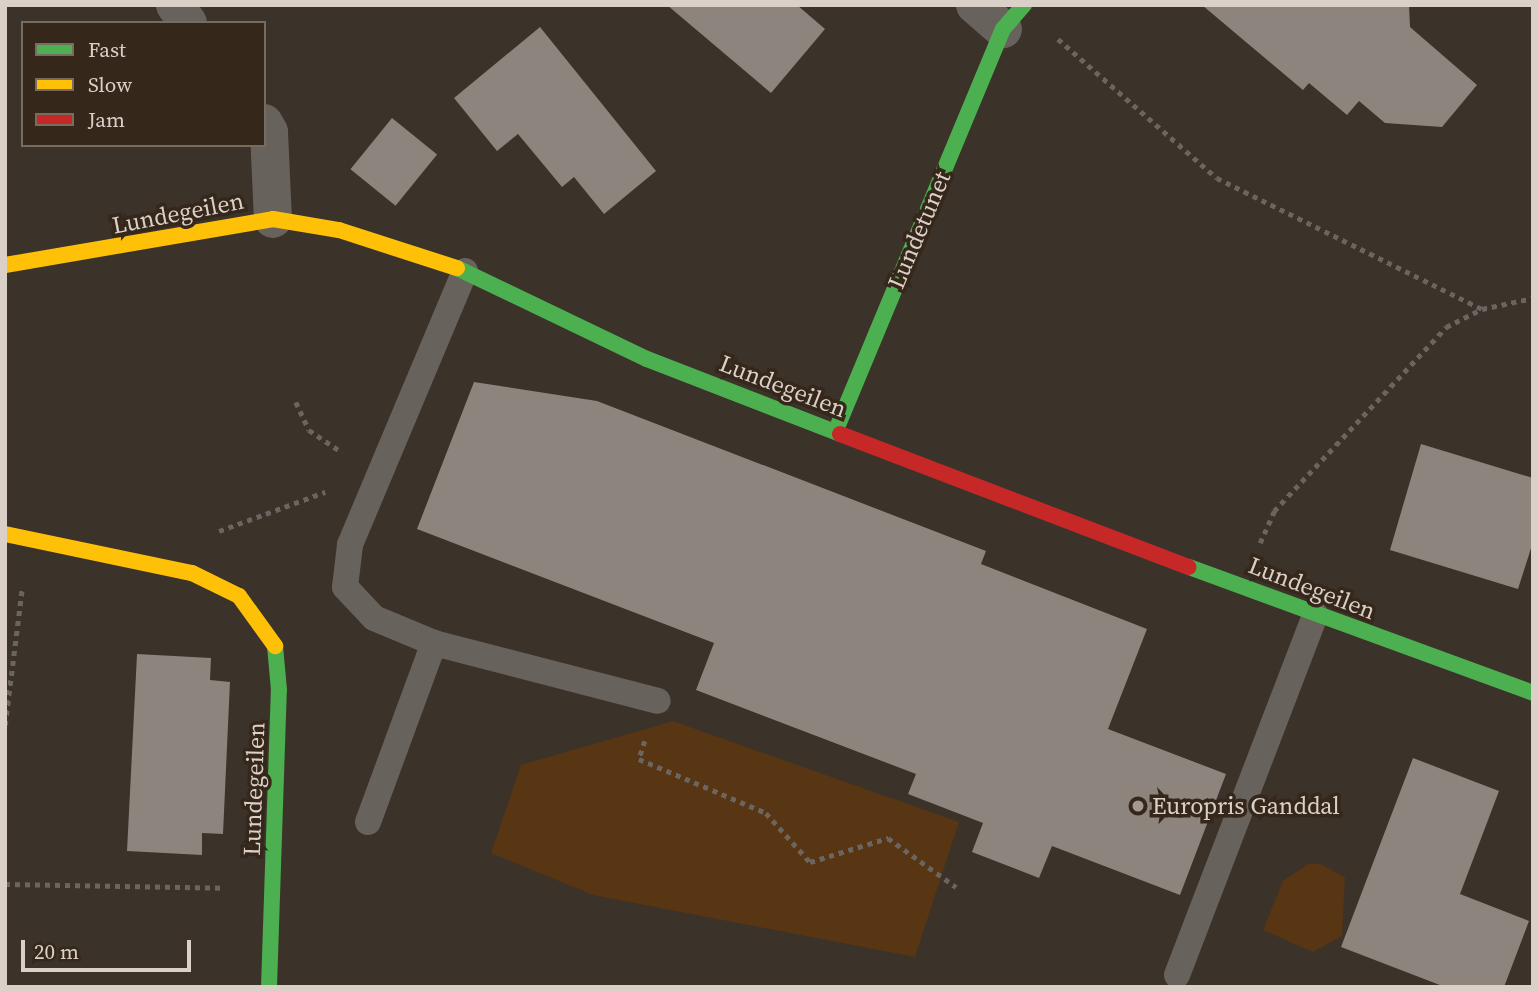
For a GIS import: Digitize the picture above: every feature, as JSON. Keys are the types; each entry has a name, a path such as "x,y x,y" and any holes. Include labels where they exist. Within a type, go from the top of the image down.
{"street":[{"path":"175,5 187,21"},
{"name":"Lundetunet","path":"836,430 1001,13"},
{"path":"266,127 269,132 273,219"},
{"name":"Lundegeilen","path":"5,265 134,246 212,226 273,219 339,230 465,271 647,359 1315,615 1533,693"},
{"name":"Lundegeilen","path":"5,534 28,542 192,573 239,596 274,639 279,690 269,987"}],"lane":[{"path":"465,271 351,545 345,587 374,618 434,643 658,701"},
{"path":"1177,975 1315,615"},
{"path":"368,822 434,643"}],"path":[{"path":"1001,13 1053,35 1217,178 1482,309"},
{"path":"1242,585 1274,511 1446,327 1482,309 1533,298"},
{"path":"296,402 309,430 348,456 353,443"},
{"path":"192,573 221,529 330,490"},
{"path":"5,725 28,542"},
{"path":"658,701 639,759 766,813 810,862 888,838 956,887"},
{"path":"5,884 274,888"}],"shaded area":[{"path":"673,721 959,822 915,957 593,895 491,853 521,765"},
{"path":"1308,864 1320,864 1345,877 1342,936 1313,952 1263,930 1283,881"}],"building":[{"path":"667,5 797,5 825,29 771,93"},
{"path":"1202,5 1409,5 1410,27 1477,85 1442,127 1385,123 1359,101 1347,115 1309,83 1303,90"},
{"path":"540,27 656,171 604,214 574,177 562,187 518,134 497,151 454,98"},
{"path":"392,118 437,155 396,206 350,169"},
{"path":"474,382 597,401 986,551 981,564 1147,629 1108,729 1226,774 1180,895 1052,846 1039,878 972,852 983,823 908,794 916,774 696,690 714,643 417,529"},
{"path":"1421,444 1533,478 1533,542 1518,589 1390,550"},
{"path":"137,654 211,658 210,680 230,682 223,834 202,833 202,855 127,851"},
{"path":"1413,758 1499,791 1460,894 1529,921 1504,987 1445,987 1341,947"}],"traffic: fast":[{"path":"836,430 1003,29 1024,5"},
{"path":"457,268 647,359 840,434"},
{"path":"1189,567 1533,693"},
{"path":"269,987 279,690 275,646"}],"traffic: slow":[{"path":"5,265 273,219 339,230 457,268"},
{"path":"5,534 192,573 239,596 275,646"}],"traffic: jam":[{"path":"840,434 1189,567"}],"place":[{"name":"Europris Ganddal","path":"1138,806"}]}
